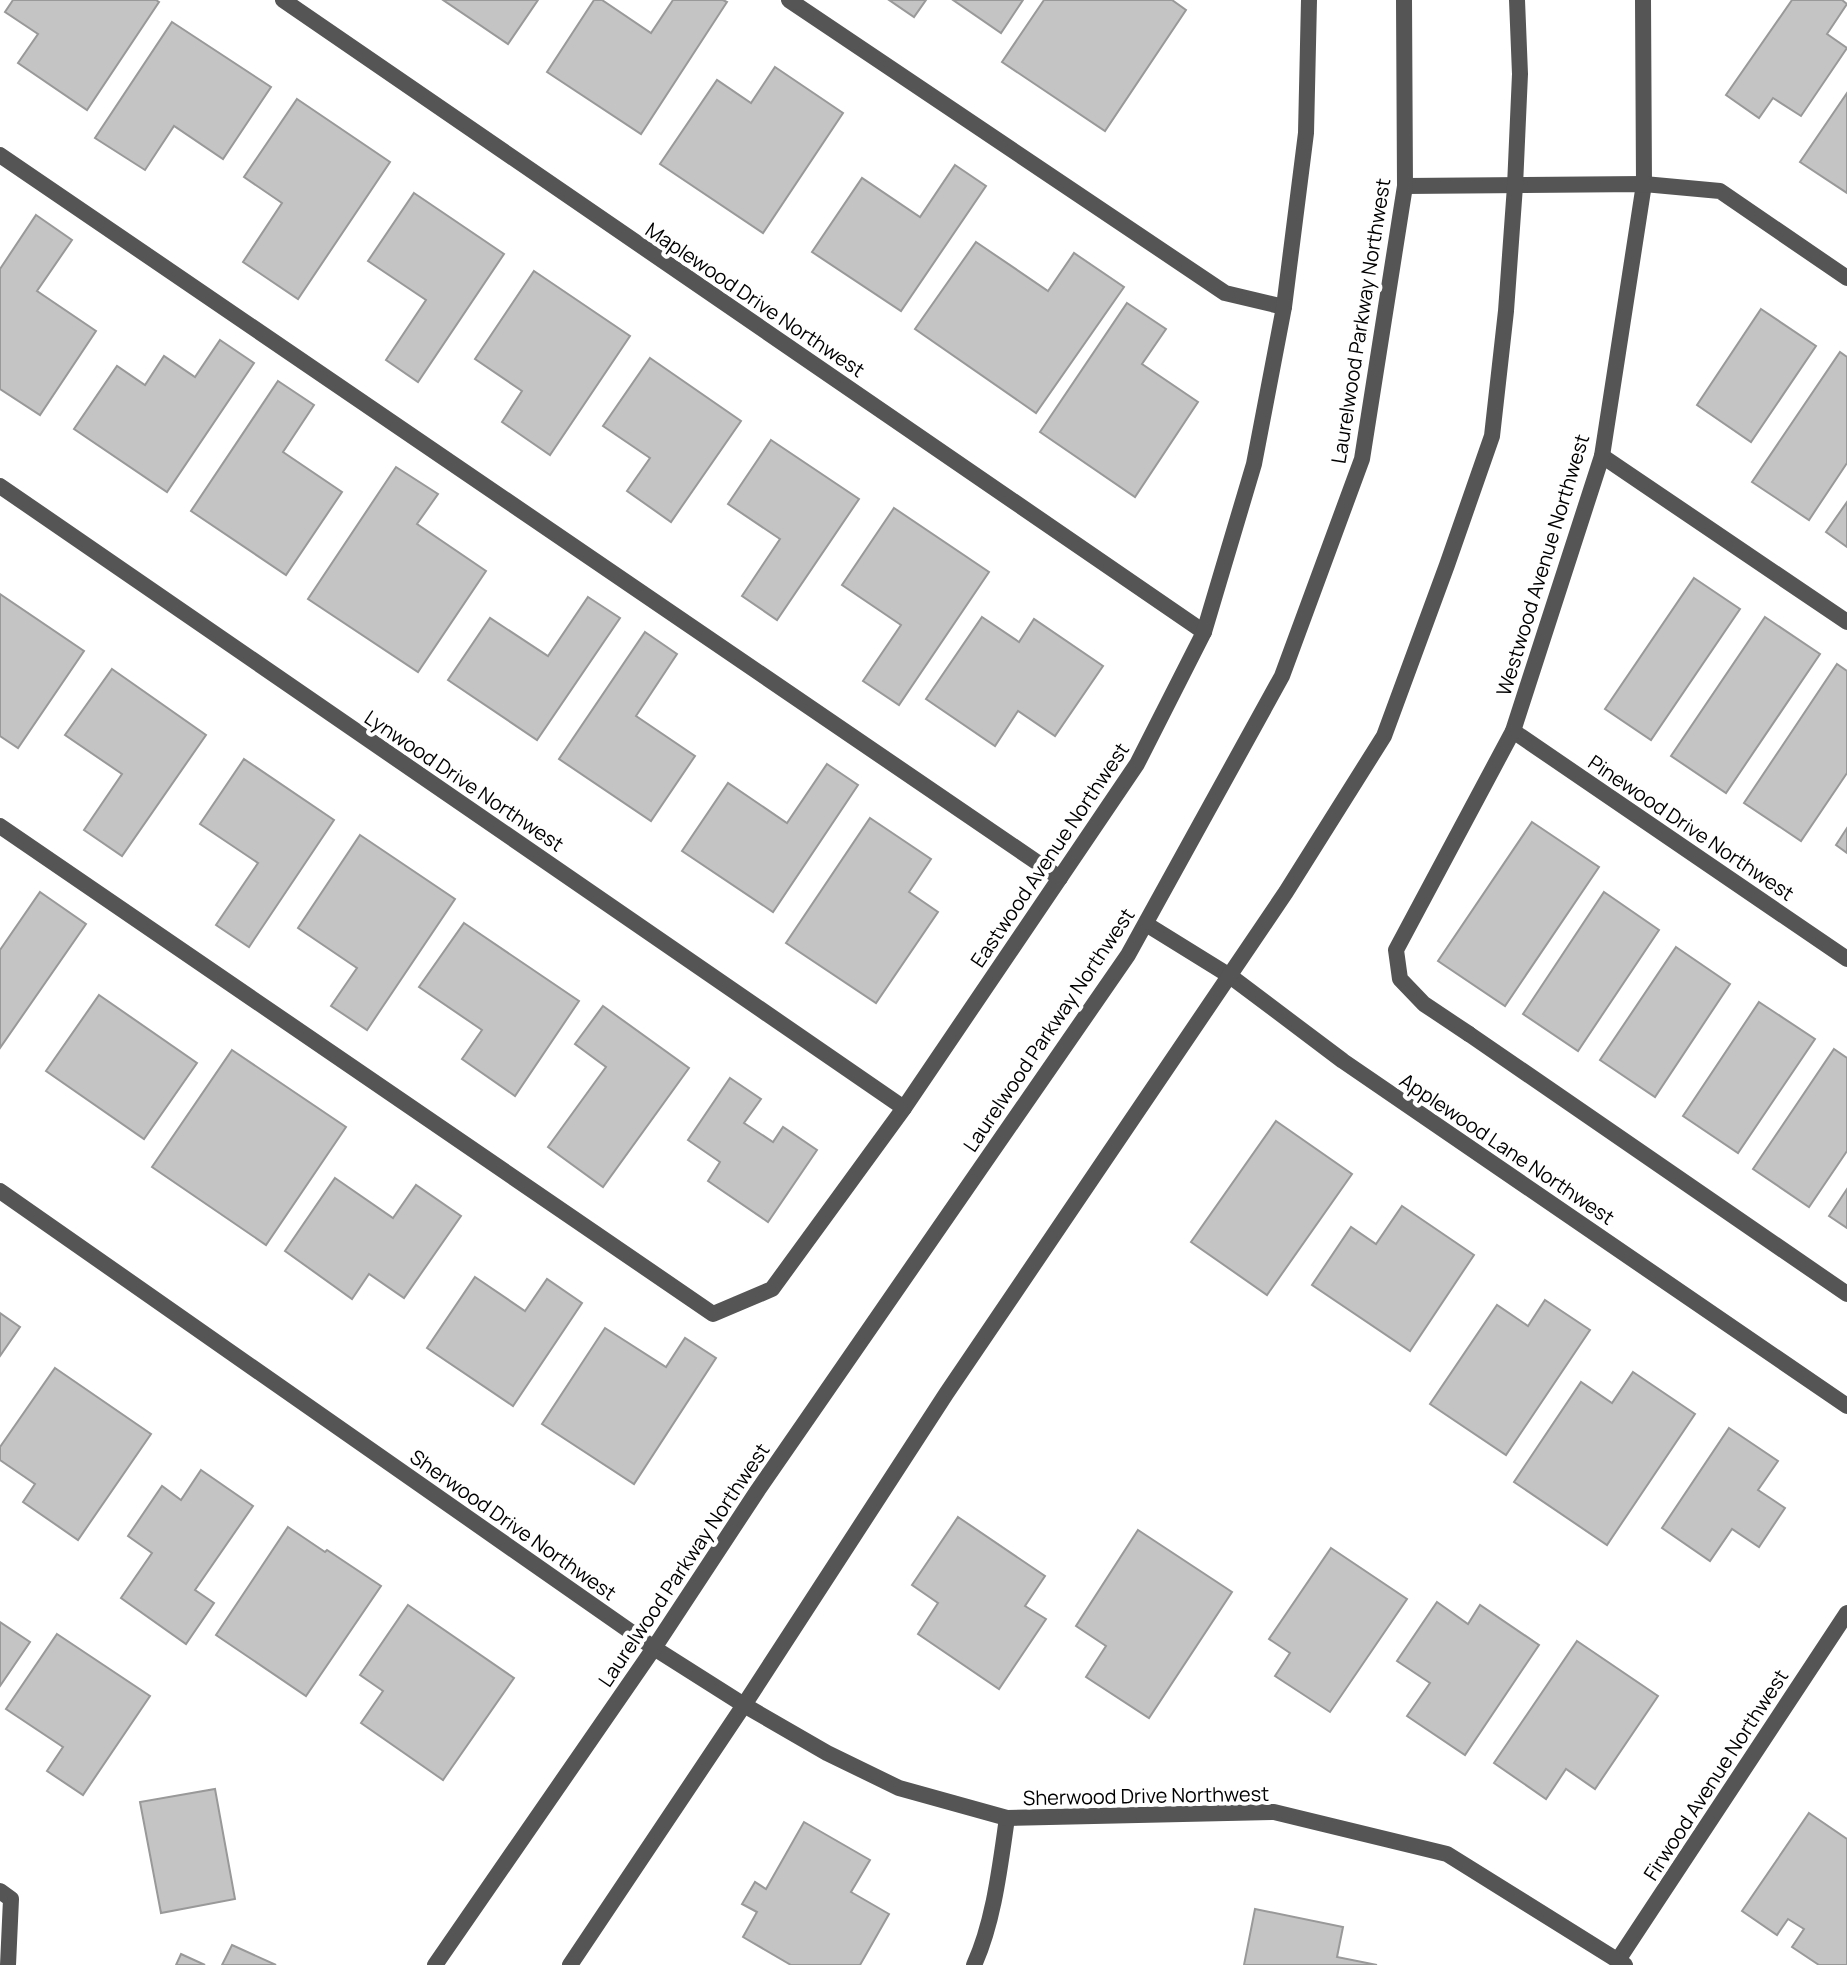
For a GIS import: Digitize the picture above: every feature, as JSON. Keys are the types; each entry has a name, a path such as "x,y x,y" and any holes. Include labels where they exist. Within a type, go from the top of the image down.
{"street":[{"name":"Maplewood Drive Northwest","path":"283,0 1204,632"},
{"path":"789,0 1225,293 1284,307"},
{"name":"Eastwood Avenue Northwest","path":"0,826 713,1314 772,1289 904,1108 1137,764 1204,632 1254,464 1284,307 1306,133 1309,0"},
{"name":"Laurelwood Parkway Northwest","path":"435,1965 654,1648 758,1490 1128,955 1282,676 1362,459 1405,186 1404,0"},
{"path":"570,1965 946,1394 1286,892 1384,736 1492,436 1506,311 1515,186 1520,74 1517,0"},
{"name":"Westwood Avenue Northwest","path":"1643,0 1644,184 1602,456 1513,731 1396,950 1400,979 1424,1004 1847,1294"},
{"path":"0,155 1060,878"},
{"path":"1405,186 1644,184 1720,191 1847,278"},
{"path":"1602,456 1847,622"},
{"name":"Lynwood Drive Northwest","path":"0,486 904,1108"},
{"name":"Pinewood Drive Northwest","path":"1513,731 1847,959"},
{"name":"Applewood Lane Northwest","path":"1146,924 1230,976 1343,1061 1847,1406"},
{"name":"Sherwood Drive Northwest","path":"0,1191 654,1648 827,1753 899,1788 1007,1818 1274,1812 1447,1854 1622,1963"},
{"name":"Firwood Avenue Northwest","path":"1622,1963 1847,1613"},
{"path":"974,1965 999,1873 1007,1818"},
{"path":"6,1895 8,1965"}],"building":[{"path":"13,0 159,2 87,110 18,63 38,34 5,12"},
{"path":"443,0 538,0 508,44"},
{"path":"594,0 602,0 651,33 673,0 727,2 641,134 547,72"},
{"path":"889,0 926,0 914,17"},
{"path":"953,0 1023,0 1001,33"},
{"path":"1044,0 1172,0 1186,10 1105,131 1002,62"},
{"path":"1792,0 1842,0 1847,4 1827,34 1847,48 1801,116 1773,98 1759,118 1726,95"},
{"path":"172,22 271,87 223,159 174,126 145,170 95,138"},
{"path":"775,67 843,113 763,233 660,164 717,80 751,103"},
{"path":"1847,93 1847,193 1800,162"},
{"path":"297,99 390,162 298,299 243,262 282,203 244,177"},
{"path":"955,165 986,186 901,311 812,252 862,178 920,217"},
{"path":"414,193 504,254 418,382 386,360 426,300 368,261"},
{"path":"36,215 72,240 37,291 96,331 40,415 0,389 0,269"},
{"path":"976,242 1048,291 1074,253 1124,287 1036,413 915,329"},
{"path":"534,271 630,336 550,455 502,422 522,391 475,359"},
{"path":"1127,303 1166,329 1142,364 1198,402 1135,497 1040,432"},
{"path":"1761,309 1816,346 1751,442 1697,405"},
{"path":"220,340 254,363 167,492 74,429 117,366 145,385 164,356 195,377"},
{"path":"1840,352 1847,357 1847,463 1809,520 1752,482"},
{"path":"650,358 741,421 671,522 627,491 650,458 603,426"},
{"path":"278,381 314,405 283,452 342,492 286,575 191,511"},
{"path":"771,440 859,499 777,620 742,596 780,539 728,504"},
{"path":"396,467 438,494 417,524 486,571 418,672 308,599"},
{"path":"1847,502 1847,547 1826,532"},
{"path":"894,508 989,572 899,705 863,681 901,625 842,585"},
{"path":"1694,578 1740,609 1651,740 1605,709"},
{"path":"0,594 84,651 18,748 0,736"},
{"path":"588,597 620,618 537,740 448,680 490,618 548,656"},
{"path":"982,617 1019,642 1034,619 1103,666 1055,736 1018,711 995,746 926,699"},
{"path":"1765,617 1820,654 1726,793 1671,756"},
{"path":"645,632 677,654 636,716 695,756 651,821 559,759"},
{"path":"1837,664 1847,671 1847,773 1801,841 1744,803"},
{"path":"112,669 206,735 122,856 84,830 122,774 65,735"},
{"path":"244,759 334,820 249,947 216,925 258,863 200,824"},
{"path":"827,764 858,785 773,912 682,851 728,783 787,823"},
{"path":"870,818 931,859 909,892 938,912 876,1003 786,943"},
{"path":"1532,822 1599,867 1505,1006 1438,961"},
{"path":"1847,828 1847,853 1836,845"},
{"path":"360,835 455,899 367,1030 331,1006 357,968 298,928"},
{"path":"40,892 86,924 0,1048 0,950"},
{"path":"1604,892 1659,930 1578,1051 1523,1014"},
{"path":"464,923 579,1001 515,1096 462,1059 482,1030 419,987"},
{"path":"1676,947 1730,984 1655,1097 1600,1060"},
{"path":"99,995 197,1063 144,1139 46,1071"},
{"path":"1759,1002 1815,1039 1738,1153 1683,1116"},
{"path":"603,1006 689,1068 603,1187 548,1147 606,1067 575,1044"},
{"path":"1834,1049 1847,1058 1847,1151 1809,1207 1753,1169"},
{"path":"232,1050 346,1127 266,1245 152,1167"},
{"path":"730,1078 761,1099 744,1123 773,1142 783,1127 817,1150 768,1222 708,1181 720,1162 688,1140"},
{"path":"1276,1121 1352,1174 1267,1295 1191,1242"},
{"path":"335,1178 393,1218 416,1185 461,1216 404,1298 369,1274 352,1299 285,1251"},
{"path":"1847,1189 1847,1228 1829,1216"},
{"path":"1402,1206 1474,1255 1410,1351 1312,1285 1351,1227 1376,1244"},
{"path":"475,1277 525,1311 547,1279 582,1303 513,1406 427,1348"},
{"path":"1545,1300 1590,1330 1506,1455 1430,1404 1497,1305 1528,1326"},
{"path":"0,1313 20,1327 0,1356"},
{"path":"605,1328 666,1367 685,1338 716,1358 634,1484 542,1424"},
{"path":"55,1368 151,1434 78,1540 23,1502 35,1484 0,1460 0,1447"},
{"path":"1633,1372 1695,1414 1607,1545 1514,1482 1581,1382 1612,1403"},
{"path":"1729,1428 1778,1461 1758,1490 1785,1508 1759,1547 1732,1529 1710,1561 1662,1528"},
{"path":"201,1470 253,1506 195,1590 214,1603 186,1644 121,1598 152,1553 128,1536 162,1486 181,1500"},
{"path":"958,1517 1045,1576 1025,1606 1046,1619 999,1689 918,1634 938,1603 912,1585"},
{"path":"288,1527 381,1586 306,1696 216,1635"},
{"path":"1138,1530 1232,1592 1149,1718 1086,1677 1106,1646 1076,1626"},
{"path":"1331,1548 1407,1599 1330,1712 1275,1676 1290,1653 1269,1639"},
{"path":"1437,1602 1468,1624 1480,1605 1539,1645 1465,1755 1407,1716 1430,1683 1397,1661"},
{"path":"408,1605 514,1678 443,1780 361,1723 383,1691 360,1675"},
{"path":"0,1622 30,1642 0,1686"},
{"path":"57,1634 150,1696 83,1795 47,1771 63,1747 6,1709"},
{"path":"1577,1641 1658,1696 1595,1789 1566,1769 1546,1799 1494,1763"},
{"path":"215,1789 235,1899 161,1913 140,1802"},
{"path":"1809,1813 1847,1839 1847,1965 1819,1965 1792,1947 1804,1929 1788,1919 1777,1935 1742,1911"},
{"path":"804,1822 870,1860 851,1892 889,1914 860,1965 791,1965 743,1937 757,1912 742,1904 755,1882 766,1889"},
{"path":"1255,1909 1343,1927 1337,1957 1377,1965 1244,1965"},
{"path":"232,1945 276,1965 222,1965"},
{"path":"181,1954 205,1965 176,1965"}]}
